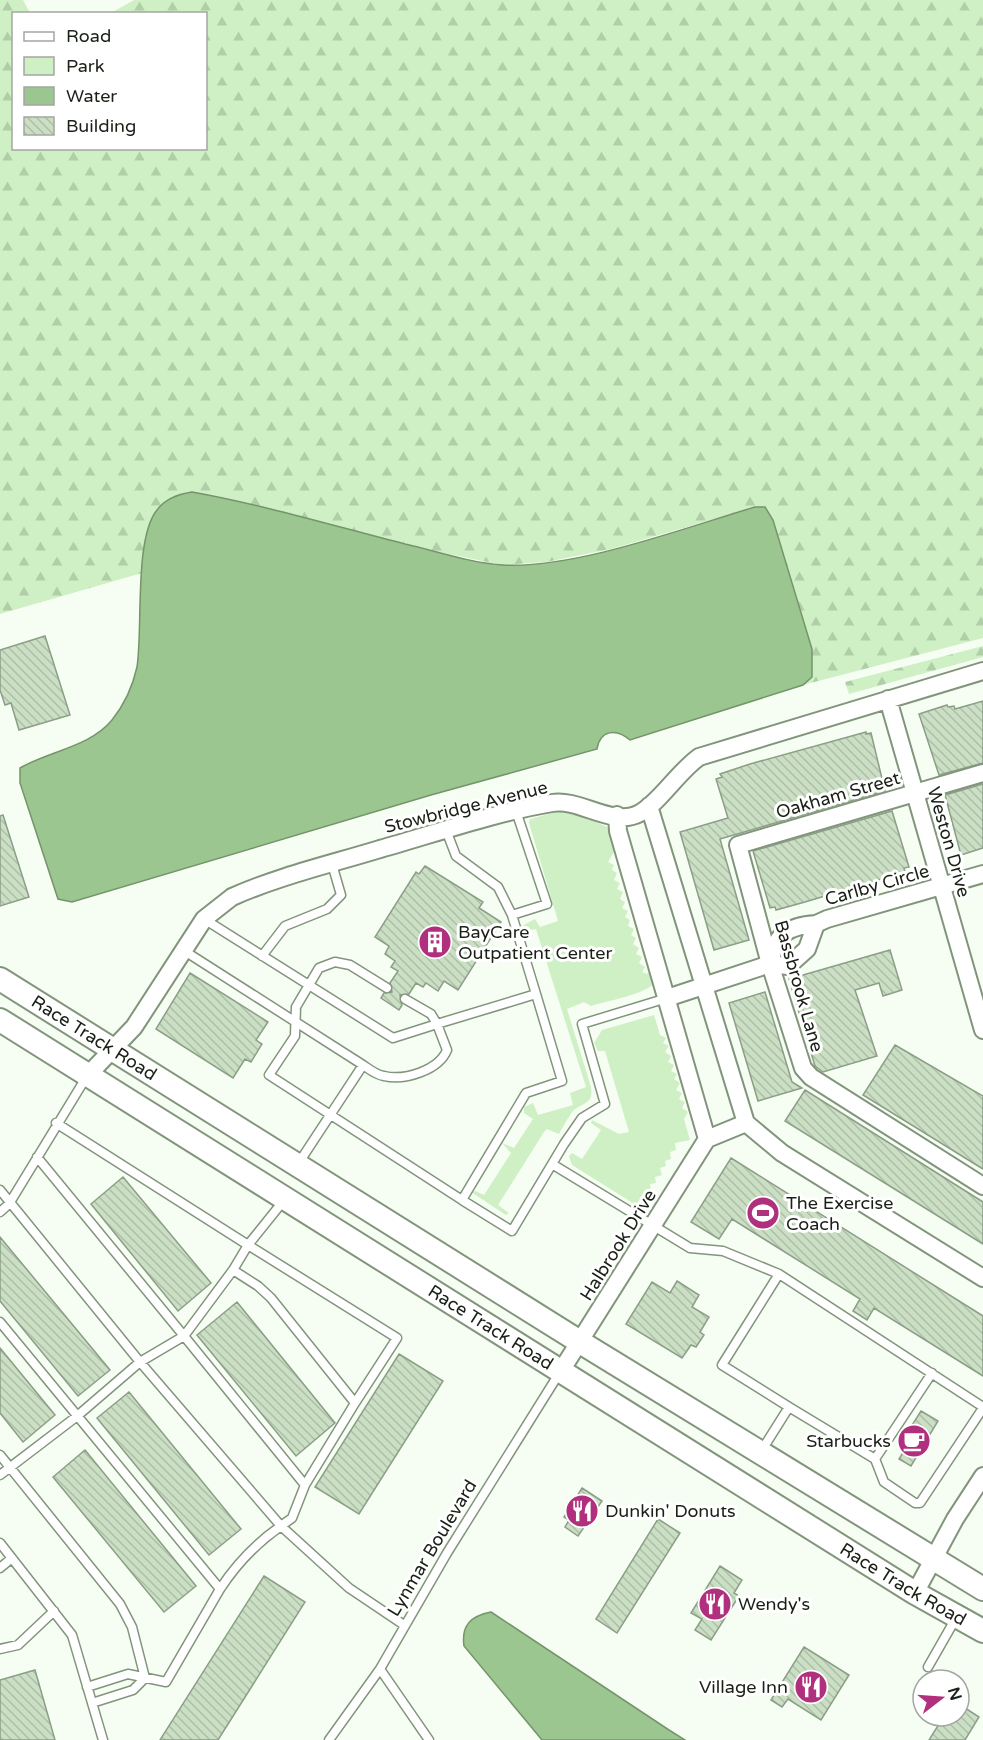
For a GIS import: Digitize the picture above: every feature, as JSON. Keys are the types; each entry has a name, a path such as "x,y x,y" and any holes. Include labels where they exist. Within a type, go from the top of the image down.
{"main road":[{"name":"Race Track Road","path":"0,979 580,1342 983,1589"},
{"name":"Race Track Road","path":"0,1020 915,1593 956,1618 983,1631"}],"street":[{"name":"Stowbridge Avenue","path":"88,1075 134,1027 182,949 204,919 232,897 245,891 446,830 555,802 584,806 599,813 631,816 649,806 678,773 699,757 983,671"},
{"name":"Weston Drive","path":"888,699 983,1030"},
{"name":"Oakham Street","path":"738,845 983,773"},
{"path":"649,806 746,1123 782,1153 983,1278"},
{"path":"617,815 618,831 707,1139 746,1123"},
{"name":"Bassbrook Lane","path":"738,845 770,964 803,1068 811,1077 983,1186"},
{"name":"Carlby Circle","path":"770,964 775,941 794,927 816,924 849,911 983,874"},
{"name":"Carlby Circle","path":"667,998 770,964 788,966 807,949 816,924"},
{"name":"Halbrook Drive","path":"561,1371 707,1139"},
{"path":"915,1593 955,1519 983,1476"}],"lane":[{"path":"512,915 547,904 516,811"},
{"path":"446,830 456,856 498,887 512,915 562,1081 526,1093 462,1200"},
{"path":"262,956 285,926 327,909 341,895 332,864"},
{"path":"204,919 393,1038 536,994"},
{"path":"182,949 297,1020 377,1074 392,1077 434,1066 443,1060 447,1050 431,1014 405,999"},
{"path":"387,988 350,965 335,962 319,968 296,1007 295,1036 269,1076 512,1231 582,1119 605,1104 582,1024 667,998"},
{"path":"298,1164 363,1065"},
{"path":"0,1212 9,1204 56,1123 88,1075"},
{"path":"56,1123 397,1338 305,1485 292,1518 262,1539 239,1561 220,1589 166,1682 128,1674 87,1687"},
{"path":"37,1157 305,1485"},
{"path":"552,1164 690,1248 723,1251 779,1274 983,1408 920,1503 915,1503 884,1482 875,1459 722,1365 779,1274"},
{"path":"0,1190 9,1204 140,1362 281,1526 349,1588 404,1625"},
{"path":"0,1475 76,1417 140,1362 184,1336 233,1270 248,1245 285,1199"},
{"path":"233,1270 258,1286 271,1298 356,1403"},
{"path":"0,1322 220,1589"},
{"name":"Lynmar Boulevard","path":"329,1740 380,1669 404,1625 561,1371"},
{"path":"875,1459 932,1373"},
{"path":"760,1453 789,1407"},
{"path":"0,1455 120,1604 132,1627 145,1678"},
{"path":"0,1543 72,1635 103,1740"},
{"path":"0,1568 12,1558"},
{"path":"0,1649 18,1645 54,1611"},
{"path":"928,1667 956,1618"},
{"path":"380,1669 429,1740"},
{"path":"92,1703 133,1690 145,1678"}],"green space":[{"path":"0,0 23,0 29,12 12,12 12,150 207,150 207,12 113,12 134,0 983,0 983,638 803,685 812,677 812,650 773,520 764,507 755,507 611,549 546,562 502,565 434,551 239,501 146,536 142,573 0,614"},
{"path":"983,646 983,657 849,694 845,682"},
{"path":"556,812 582,816 610,828 618,845 608,862 614,865 612,870 617,873 614,880 620,883 617,889 623,892 620,899 625,902 622,908 628,911 625,917 630,920 628,926 634,929 631,935 636,938 633,944 639,948 636,954 642,957 639,963 645,967 642,972 647,974 651,969 654,983 643,991 626,997 591,1006 584,1002 567,1009 591,1087 591,1098 572,1112 559,1134 547,1129 544,1132 498,1205 509,1213 506,1215 471,1192 475,1191 484,1195 511,1153 502,1143 514,1148 533,1119 524,1113 524,1107 533,1103 538,1115 573,1105 570,1093 586,1087 536,929 524,931 522,926 535,919 540,927 558,921 529,823 530,819"},
{"path":"654,1015 660,1035 666,1038 663,1043 669,1046 665,1052 671,1056 668,1062 674,1065 671,1071 677,1074 674,1079 680,1083 676,1090 682,1093 679,1099 685,1102 682,1108 688,1112 684,1119 690,1140 675,1143 676,1150 670,1152 671,1159 665,1161 666,1166 660,1168 662,1175 655,1177 656,1183 650,1184 651,1191 644,1193 636,1205 572,1165 569,1156 572,1153 582,1159 601,1130 591,1123 592,1120 619,1134 629,1132 605,1051 598,1051 594,1043 602,1030"}],"water":[{"path":"192,492 272,509 466,559 503,565 532,565 596,554 755,507 765,507 773,520 812,649 812,677 803,685 630,740 619,734 609,733 601,738 597,749 431,795 72,902 58,899 20,783 20,768 81,743 103,729 120,708 137,667 142,562 150,523 157,510 168,500"},
{"path":"491,1612 685,1740 542,1740 464,1646 464,1632 469,1623 478,1616"}],"building":[{"path":"45,636 70,715 19,730 11,703 5,705 0,690 0,650"},
{"path":"983,701 983,763 939,775 919,714 947,705 948,707 954,706 955,709"},
{"path":"866,732 866,734 871,733 885,791 720,839 749,940 714,950 680,832 728,818 716,779 722,777 720,774 750,764"},
{"path":"983,784 983,848 961,855 945,795"},
{"path":"892,811 909,867 904,868 905,872 776,910 775,907 770,908 753,851"},
{"path":"3,815 29,897 0,906 0,816"},
{"name":"BayCare Outpatient Center","path":"425,866 483,902 479,908 501,922 458,990 444,981 438,991 426,983 423,987 416,983 409,994 400,995 402,1005 399,1010 381,998 384,993 392,992 390,983 398,971 391,967 395,961 385,954 389,946 375,937 416,872 419,874"},
{"path":"890,950 902,990 883,996 879,983 855,990 877,1056 823,1072 815,1066 789,979"},
{"path":"190,973 268,1022 256,1040 262,1044 251,1062 245,1059 233,1078 156,1029"},
{"path":"765,992 792,1082 802,1088 758,1101 729,1003"},
{"path":"895,1045 983,1096 983,1169 863,1095"},
{"path":"805,1090 983,1202 983,1244 785,1121"},
{"path":"731,1158 983,1316 983,1376 874,1308 867,1320 853,1311 860,1299 732,1219 719,1239 691,1222"},
{"path":"123,1177 211,1283 178,1311 91,1204"},
{"path":"0,1237 110,1370 78,1396 0,1301"},
{"path":"677,1281 699,1295 692,1307 709,1317 700,1332 704,1335 696,1347 691,1345 682,1358 626,1324 652,1282 670,1293"},
{"path":"237,1302 335,1423 296,1456 197,1335"},
{"path":"0,1348 55,1415 23,1442 0,1413"},
{"path":"399,1354 443,1381 359,1514 315,1487"},
{"path":"129,1392 241,1529 209,1555 97,1418"},
{"name":"Starbucks","path":"921,1411 938,1421 911,1466 899,1459 906,1448 900,1444"},
{"path":"85,1450 196,1586 164,1612 53,1477"},
{"path":"582,1488 602,1501 578,1536 565,1527 569,1520 564,1517"},
{"path":"658,1519 680,1533 617,1633 596,1619"},
{"name":"Wendy's","path":"720,1566 742,1580 734,1593 739,1596 711,1640 695,1630 702,1619 691,1613"},
{"path":"264,1576 305,1602 218,1740 160,1740"},
{"name":"Village Inn","path":"804,1647 849,1675 821,1720 788,1699 782,1707 771,1700"},
{"path":"35,1670 55,1740 0,1740 0,1680"},
{"path":"971,1712 979,1717 965,1740 929,1740 936,1728 971,1728"}],"place":[{"name":"BayCare Outpatient Center","path":"435,942"},
{"name":"The Exercise Coach","path":"763,1213"},
{"name":"Starbucks","path":"914,1441"},
{"name":"Dunkin' Donuts","path":"582,1511"},
{"name":"Wendy's","path":"715,1604"},
{"name":"Village Inn","path":"811,1687"}]}
